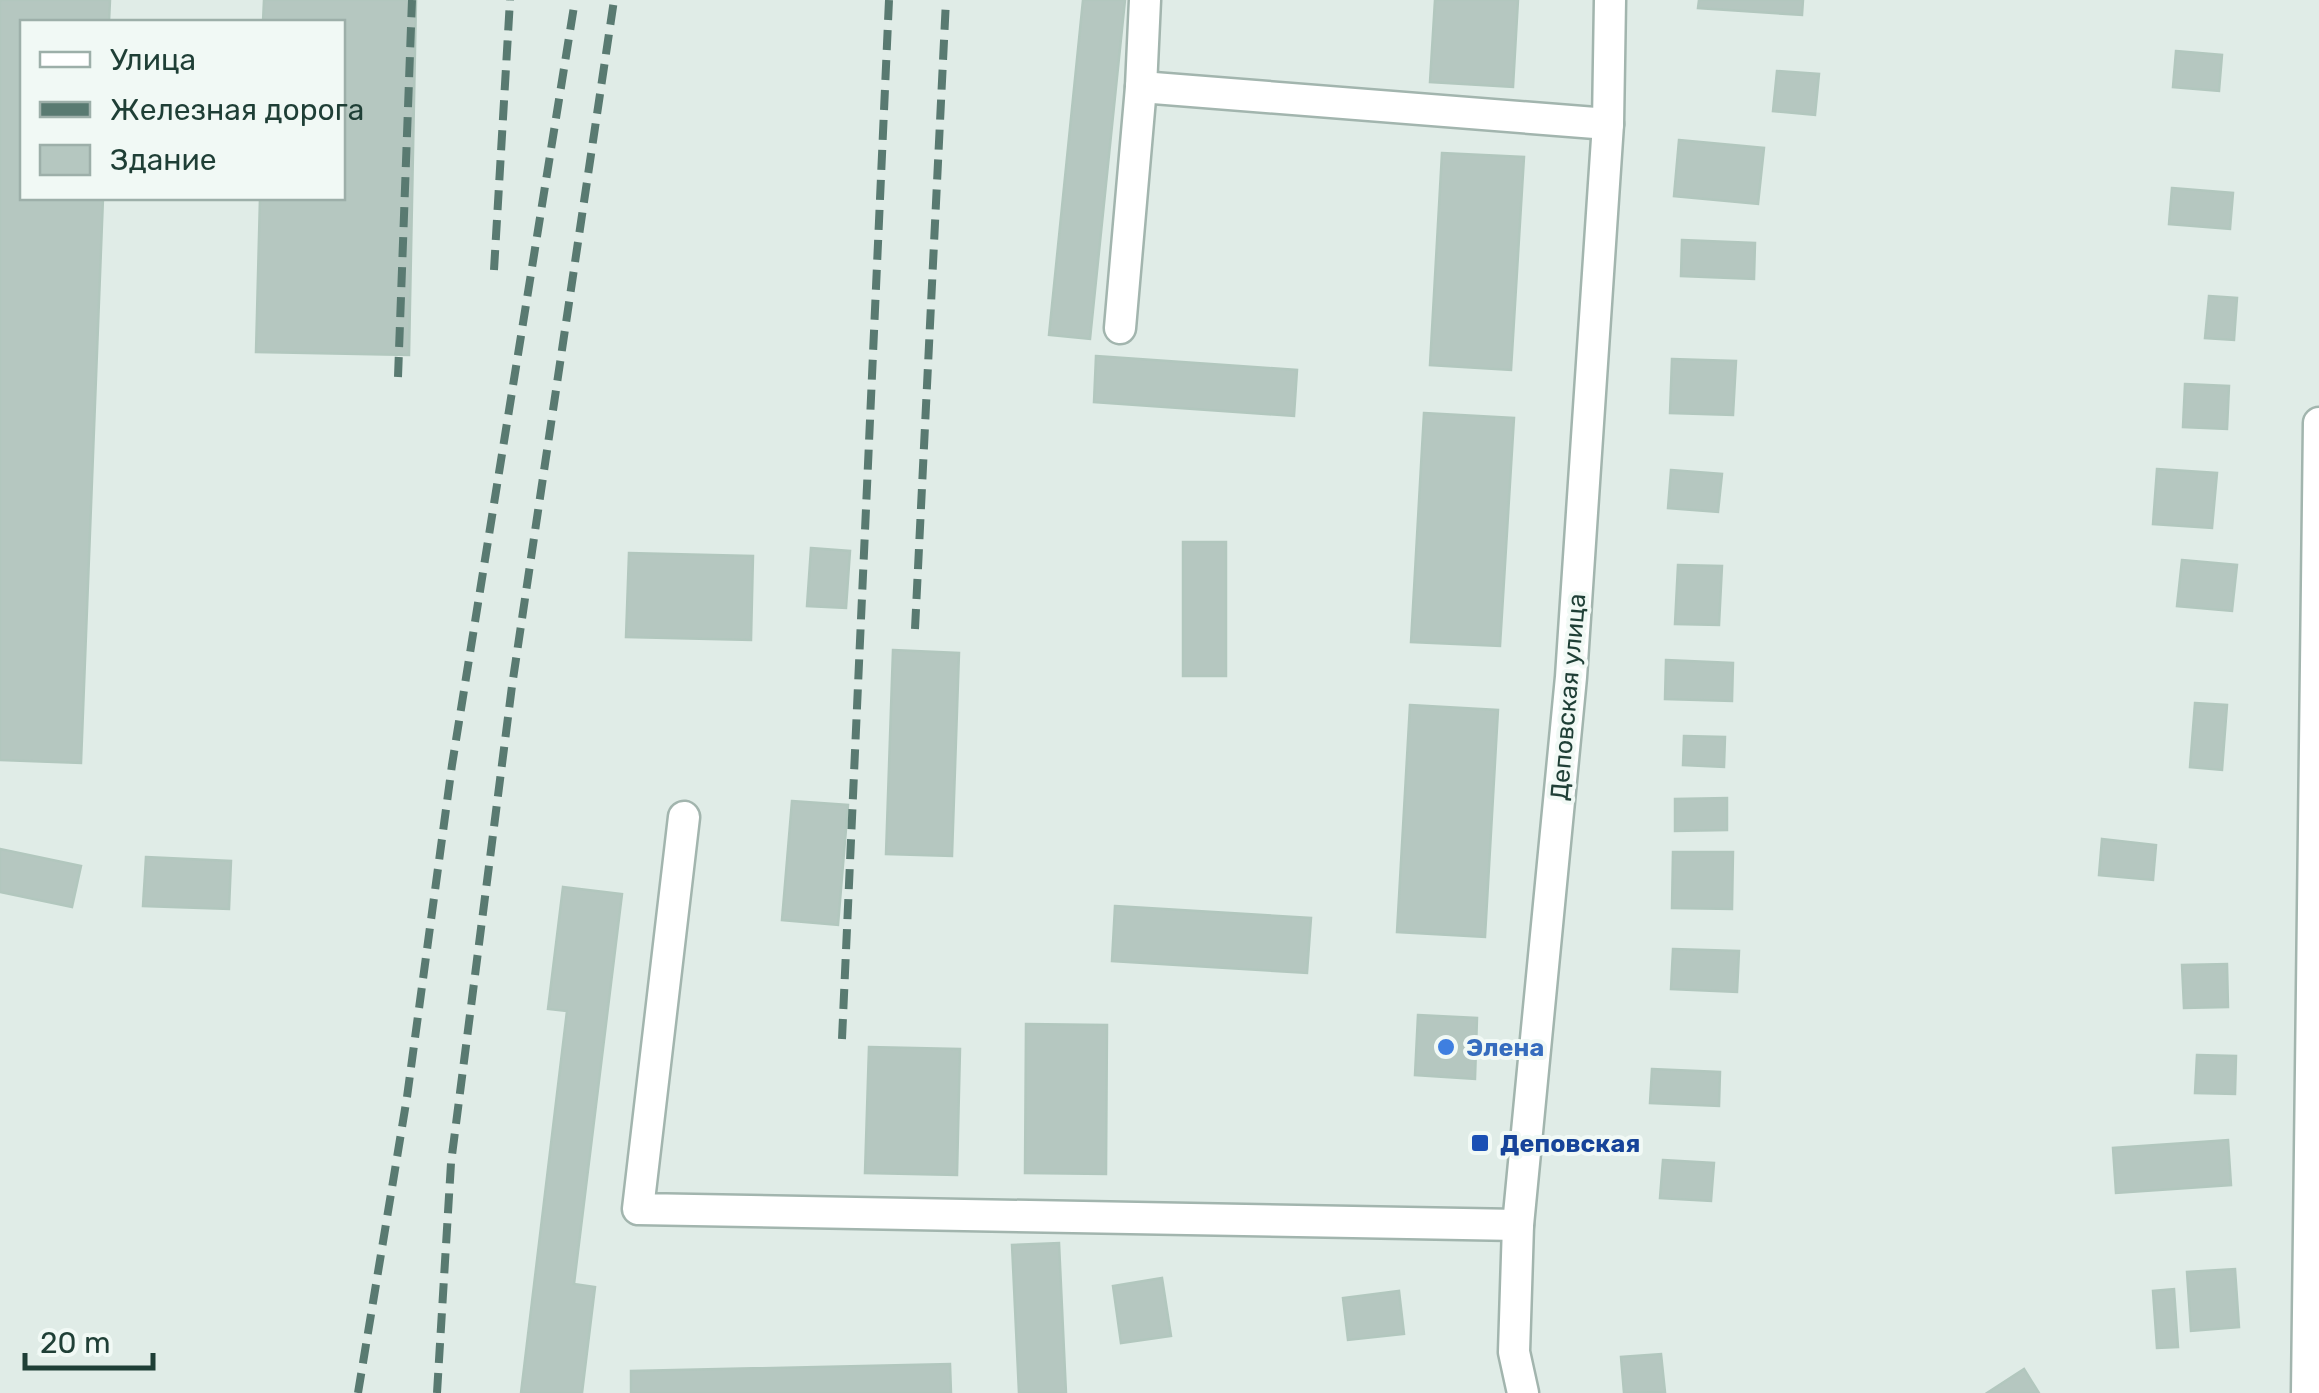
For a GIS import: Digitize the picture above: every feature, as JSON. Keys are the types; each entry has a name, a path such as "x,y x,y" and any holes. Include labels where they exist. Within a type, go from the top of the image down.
{"street":[{"path":"1120,328 1144,0"},
{"name":"Деповская улица","path":"1523,1393 1514,1352 1518,1225 1571,677 1608,124 1610,0"},
{"path":"1140,87 1608,124"},
{"path":"2309,1390 2319,423"},
{"path":"684,818 638,1210 1518,1225"}],"building":[{"path":"0,0 110,0 109,20 20,20 20,200 103,200 81,763 0,760"},
{"path":"264,0 416,0 409,355 256,352 260,200 345,200 345,20 263,20"},
{"path":"1083,0 1125,0 1090,339 1049,335"},
{"path":"1435,0 1518,0 1513,87 1430,82"},
{"path":"1699,0 1803,0 1802,15 1698,8"},
{"path":"2176,51 2222,55 2219,91 2173,87"},
{"path":"1777,71 1819,74 1815,115 1773,111"},
{"path":"1679,140 1764,148 1758,204 1674,196"},
{"path":"1442,153 1524,157 1511,370 1430,365"},
{"path":"2172,188 2233,193 2230,229 2169,224"},
{"path":"1682,240 1755,243 1754,279 1681,276"},
{"path":"2209,296 2237,298 2234,340 2205,338"},
{"path":"1096,356 1297,370 1294,416 1094,402"},
{"path":"1672,359 1736,361 1733,415 1670,413"},
{"path":"2185,384 2229,386 2227,429 2183,427"},
{"path":"1424,413 1514,418 1500,646 1411,642"},
{"path":"2157,469 2217,473 2212,528 2153,524"},
{"path":"1671,470 1722,474 1718,512 1668,508"},
{"path":"1183,542 1226,542 1226,676 1183,676"},
{"path":"811,548 850,551 846,608 807,606"},
{"path":"629,553 753,556 751,640 626,637"},
{"path":"2182,560 2237,565 2232,611 2177,606"},
{"path":"1678,565 1722,566 1719,625 1675,624"},
{"path":"893,650 959,653 952,856 886,854"},
{"path":"1666,660 1733,663 1732,701 1665,699"},
{"path":"2195,703 2227,705 2222,770 2190,767"},
{"path":"1410,705 1498,710 1485,937 1397,932"},
{"path":"1684,736 1725,737 1724,767 1683,765"},
{"path":"1727,798 1727,830 1675,831 1675,799"},
{"path":"792,801 848,805 838,925 782,920"},
{"path":"2102,839 2156,845 2153,880 2099,875"},
{"path":"0,849 81,866 72,907 0,892"},
{"path":"1673,852 1733,852 1732,909 1672,908"},
{"path":"146,857 231,861 229,909 143,906"},
{"path":"563,887 622,894 574,1284 595,1287 582,1393 521,1393 567,1011 548,1009"},
{"path":"1115,906 1311,918 1307,973 1112,961"},
{"path":"1673,949 1739,951 1737,992 1671,989"},
{"path":"2227,964 2228,1007 2184,1008 2182,965"},
{"name":"Элена","path":"1418,1015 1477,1018 1475,1079 1415,1075"},
{"path":"1026,1024 1107,1025 1106,1174 1025,1173"},
{"path":"869,1047 960,1049 957,1175 865,1173"},
{"path":"2197,1055 2236,1056 2235,1094 2195,1093"},
{"path":"1652,1069 1720,1072 1719,1106 1650,1103"},
{"path":"2228,1140 2231,1185 2116,1193 2113,1148"},
{"path":"1663,1160 1714,1163 1711,1201 1660,1198"},
{"path":"1059,1243 1066,1393 1019,1393 1012,1245"},
{"path":"2235,1269 2239,1327 2191,1331 2187,1272"},
{"path":"1162,1278 1171,1336 1121,1343 1113,1286"},
{"path":"2174,1289 2178,1347 2157,1348 2153,1291"},
{"path":"1399,1291 1404,1334 1348,1340 1343,1298"},
{"path":"1661,1354 1665,1392 1624,1393 1621,1357"},
{"path":"950,1364 951,1393 631,1393 631,1371"},
{"path":"2024,1369 2039,1393 1987,1393"}],"railway":[{"path":"398,377 412,0"},
{"path":"494,270 510,0"},
{"path":"358,1393 407,1097 452,765 575,0"},
{"path":"437,1393 451,1163 512,686 614,0"},
{"path":"842,1039 889,0"},
{"path":"915,629 946,0"}],"place":[{"name":"Элена","path":"1446,1047"},
{"name":"Деповская","path":"1480,1143"}]}
